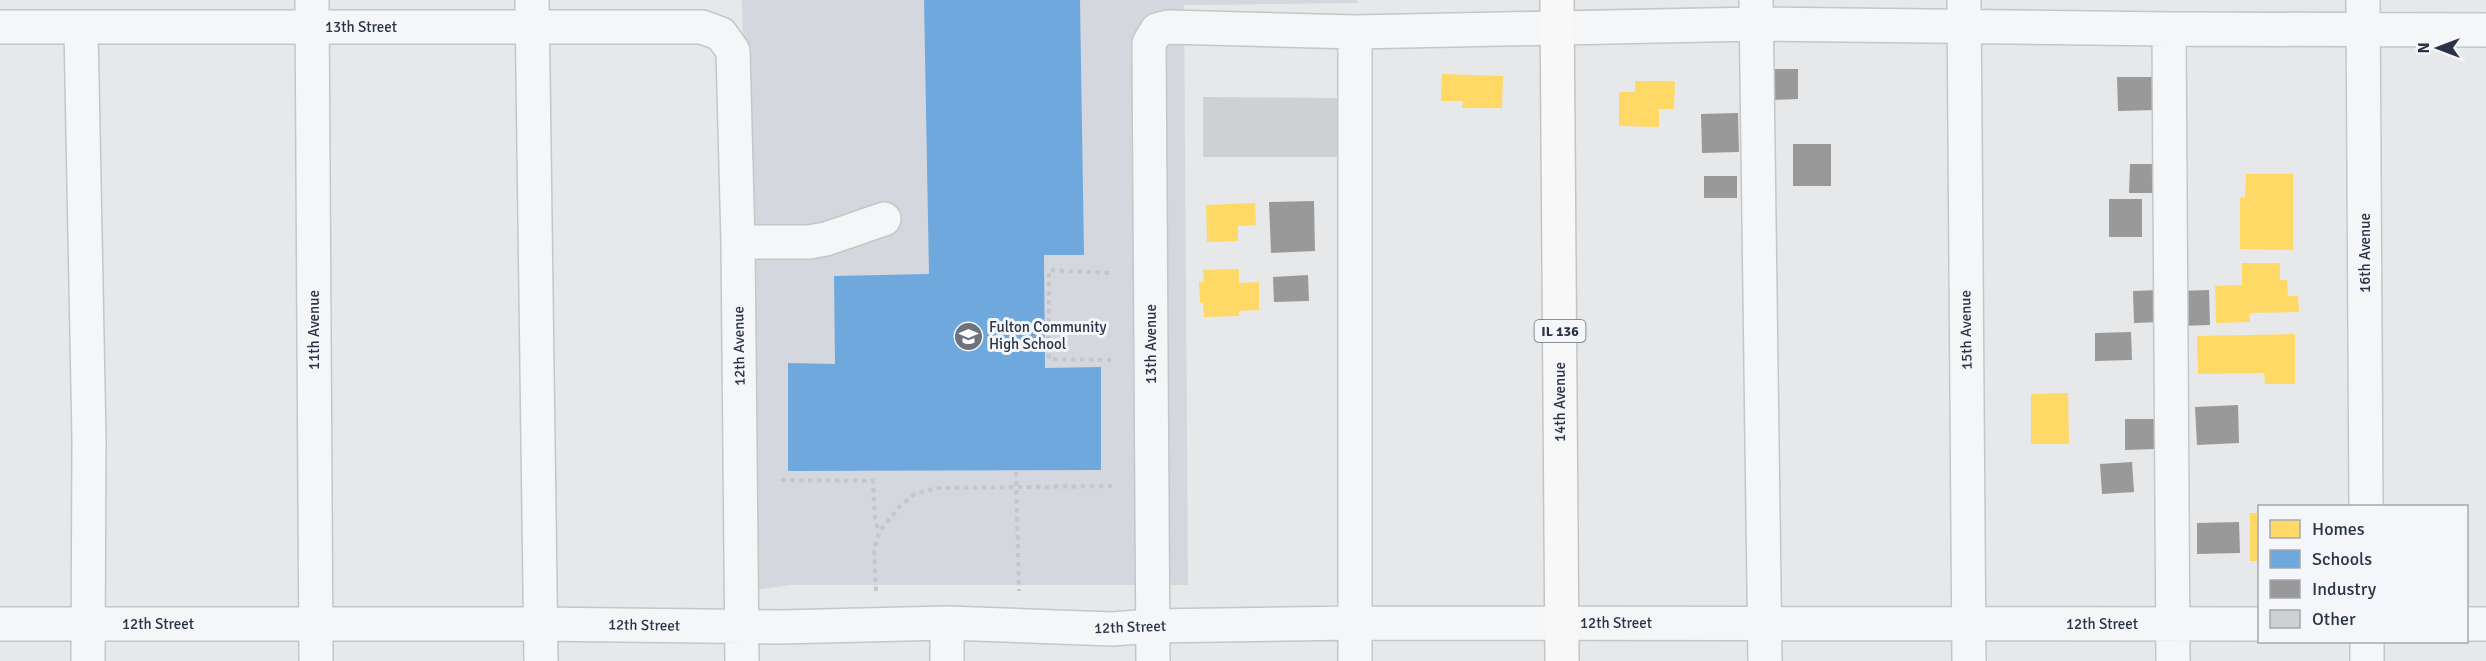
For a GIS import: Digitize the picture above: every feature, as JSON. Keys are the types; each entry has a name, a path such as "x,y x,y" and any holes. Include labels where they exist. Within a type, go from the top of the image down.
{"main road":[{"name":"14th Avenue","path":"1557,15 1562,661"}],"street":[{"path":"1756,12 1765,661"},
{"path":"1355,661 1355,32 1557,15 1756,12 1964,13 2169,29 2363,14 2486,30"},
{"name":"13th Street","path":"0,27 81,28 312,13 532,14 702,27 721,34"},
{"name":"11th Avenue","path":"312,13 316,661"},
{"name":"15th Avenue","path":"1964,13 1969,661"},
{"path":"532,14 541,661"},
{"name":"16th Avenue","path":"2363,14 2366,505"},
{"name":"13th Avenue","path":"1153,661 1149,43 1157,30 1168,27 1355,32"},
{"path":"81,28 89,439 88,661"},
{"path":"2169,29 2173,661"},
{"name":"12th Avenue","path":"721,34 733,51 738,242 742,661"},
{"path":"738,242 818,240 884,219"},
{"path":"947,623 948,661"},
{"name":"12th Street","path":"0,624 742,626 947,623 1112,629 1152,626 1355,623 2258,624"},
{"path":"2468,624 2486,624"},
{"path":"2367,643 2367,661"}],"path":[{"path":"1109,273 1049,270 1049,359 1111,360"},
{"path":"1016,472 1019,591"},
{"path":"781,480 873,481 875,521 879,532"},
{"path":"876,591 874,550 879,532 899,507 915,494 936,488 1113,486"}],"shaded area":[{"name":"Fulton Community High School","path":"742,0 1357,0 1357,3 1184,5 1188,585 790,585 756,590"}],"building: Homes":[{"path":"1442,74 1503,76 1502,108 1462,108 1463,101 1441,101"},
{"path":"1635,81 1675,81 1674,109 1659,109 1659,127 1619,126 1619,92 1635,92"},
{"path":"2246,174 2293,174 2293,250 2240,249 2240,197 2245,198"},
{"path":"1255,203 1256,225 1238,226 1238,241 1207,242 1206,205"},
{"path":"2242,263 2280,263 2280,280 2287,280 2288,296 2298,296 2299,312 2249,313 2250,322 2216,323 2215,286 2242,285"},
{"path":"1239,269 1239,283 1259,282 1259,310 1239,311 1239,316 1204,317 1203,303 1200,303 1199,282 1204,282 1203,270"},
{"path":"2295,334 2295,384 2265,384 2264,373 2198,374 2197,336"},
{"path":"2068,393 2069,444 2031,444 2031,394"},
{"path":"2250,513 2258,513 2258,561 2250,561"}],"building: Schools":[{"path":"924,0 1080,0 1084,255 1044,255 1045,368 1101,367 1101,470 788,471 788,363 835,364 834,276 929,274"}],"building: Industry":[{"path":"1772,69 1798,69 1798,99 1772,100"},
{"path":"2117,77 2157,77 2157,110 2118,111"},
{"path":"1738,113 1739,152 1702,153 1701,114"},
{"path":"1793,144 1831,144 1831,186 1793,186"},
{"path":"2130,164 2156,164 2155,193 2129,193"},
{"path":"1704,176 1737,176 1737,198 1704,198"},
{"path":"2109,199 2142,199 2142,237 2109,237"},
{"path":"1314,201 1315,251 1271,253 1269,202"},
{"path":"1308,275 1309,301 1274,302 1273,277"},
{"path":"2160,290 2161,322 2134,323 2133,291"},
{"path":"2209,290 2210,325 2179,326 2178,291"},
{"path":"2131,332 2132,360 2095,361 2095,333"},
{"path":"2238,405 2239,443 2197,445 2195,407"},
{"path":"2125,419 2155,419 2156,449 2125,450"},
{"path":"2132,462 2134,492 2102,494 2100,464"},
{"path":"2239,522 2240,553 2197,554 2197,523"}],"building: Other":[{"path":"1203,97 1338,98 1337,157 1203,157"}],"place":[{"name":"Fulton Community High School","path":"968,336"}]}
